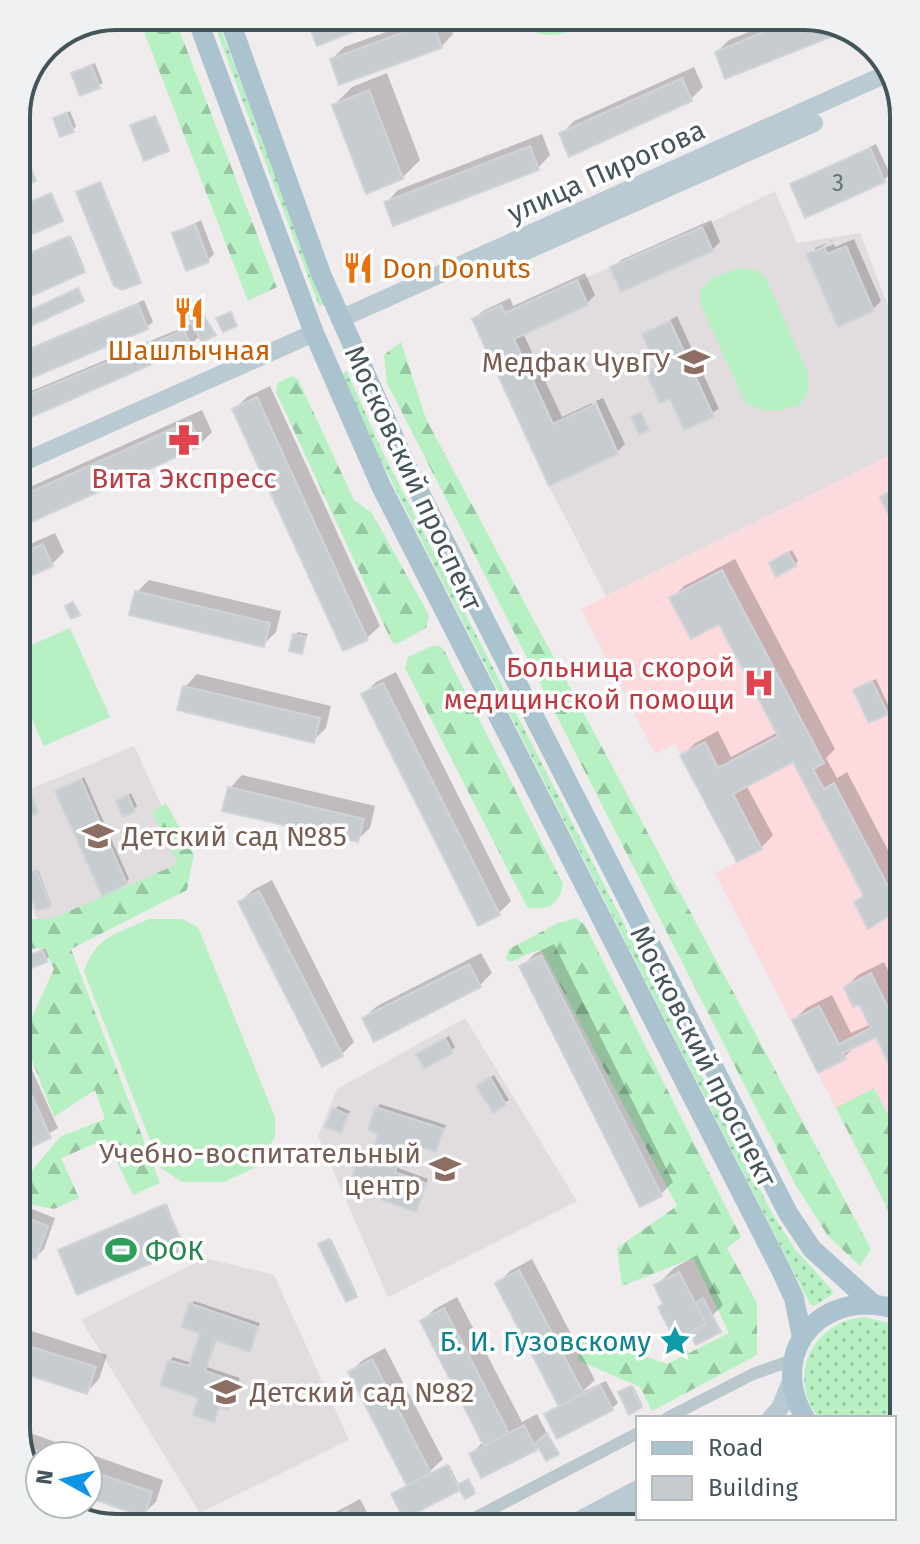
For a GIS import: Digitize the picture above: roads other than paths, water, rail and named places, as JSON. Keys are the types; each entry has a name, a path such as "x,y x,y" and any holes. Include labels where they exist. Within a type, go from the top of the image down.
{"main road":[{"name":"Московский проспект","path":"201,30 314,333 381,486 787,1284 799,1314 802,1337"},
{"name":"Московский проспект","path":"233,30 342,324 411,476 788,1213 812,1249 872,1303"},
{"name":"улица Пирогова","path":"342,324 741,149 881,77"},
{"name":"улица Пирогова","path":"762,139 885,89"},
{"path":"30,459 314,333 342,324"},
{"path":"773,1416 780,1408 802,1337 812,1325 837,1308 872,1303 890,1308"},
{"path":"794,1368 798,1405 804,1416"},
{"path":"591,1514 636,1490"}],"street":[{"path":"671,1416 753,1374 794,1368"},
{"path":"482,1514 636,1434"}],"place":[{"name":"Don Donuts","path":"358,268"},
{"name":"Шашлычная","path":"189,313"},
{"name":"Медфак ЧувГУ","path":"694,362"},
{"name":"Вита Экспресс","path":"184,440"},
{"name":"Больница скорой медицинской помощи","path":"759,683"},
{"name":"Детский сад №85","path":"98,836"},
{"name":"Учебно-воспитательный центр","path":"445,1169"},
{"name":"ФОК","path":"121,1250"},
{"name":"Б. И. Гузовскому","path":"675,1341"},
{"name":"Детский сад №82","path":"226,1392"}]}
